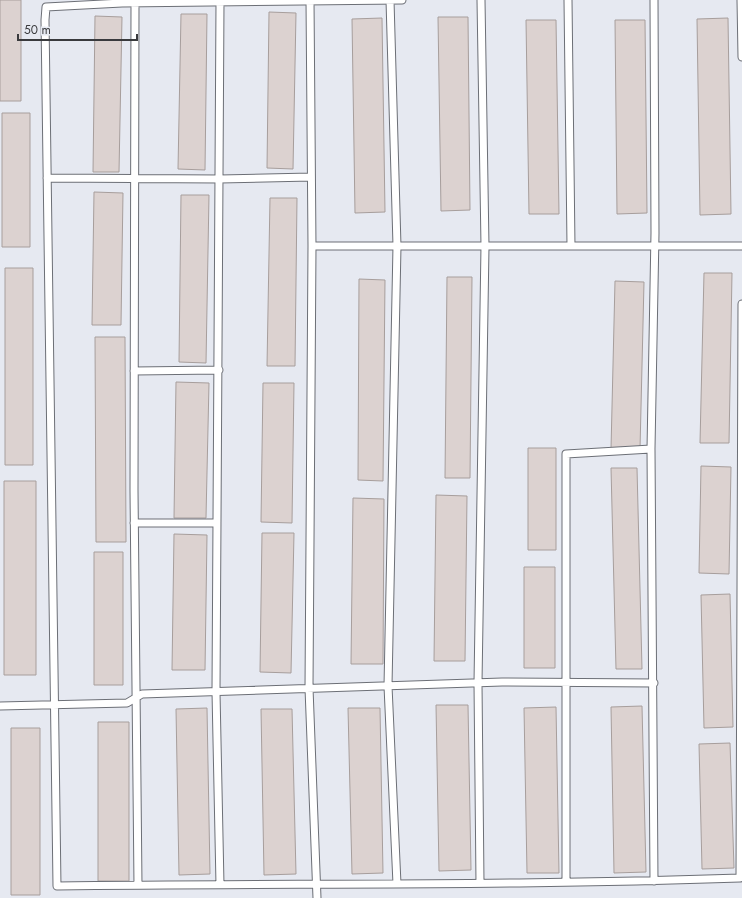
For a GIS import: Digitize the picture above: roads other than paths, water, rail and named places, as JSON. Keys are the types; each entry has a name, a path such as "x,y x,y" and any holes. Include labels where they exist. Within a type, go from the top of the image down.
{"lane":[{"path":"310,0 312,246 309,688 317,898"},
{"path":"390,0 397,246 388,686 397,884"},
{"path":"402,0 135,3 46,7 57,886 316,885 654,881 740,878 742,304"},
{"path":"480,883 478,682 485,246 481,0"},
{"path":"568,0 571,246"},
{"path":"654,0 655,246 652,449 654,881"},
{"path":"742,0 742,57"},
{"path":"220,2 216,692 220,885"},
{"path":"135,3 134,523 138,885"},
{"path":"47,178 220,179 312,177"},
{"path":"312,246 742,246"},
{"path":"134,371 219,370"},
{"path":"566,882 566,454 652,449"},
{"path":"134,523 217,523"},
{"path":"0,706 127,703 142,694 478,682 654,683"}]}
